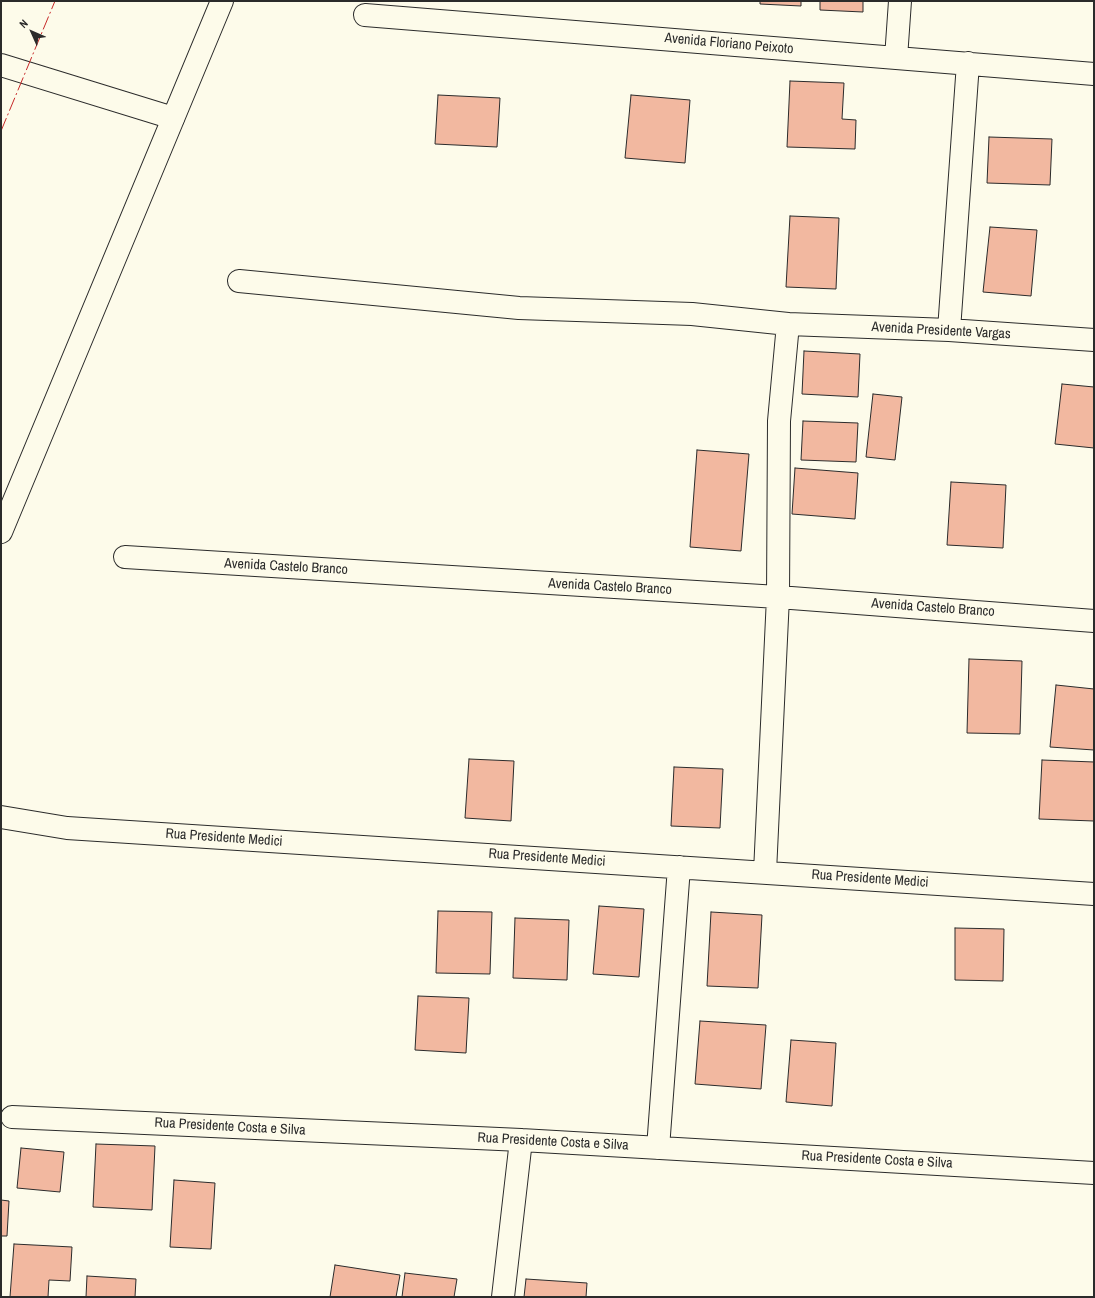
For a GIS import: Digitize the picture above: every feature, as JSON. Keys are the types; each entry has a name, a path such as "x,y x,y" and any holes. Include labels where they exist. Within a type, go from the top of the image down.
{"street":[{"path":"1,532 222,1"},
{"path":"896,58 900,1"},
{"name":"Avenida Floriano Peixoto","path":"365,15 1094,74"},
{"path":"949,330 968,64"},
{"path":"1,65 173,118"},
{"name":"Avenida Presidente Vargas","path":"239,281 519,308 692,314 788,324 949,330 1094,340"},
{"path":"765,872 778,597 780,421 788,324"},
{"name":"Avenida Castelo Branco","path":"125,557 778,597 1094,621"},
{"name":"Rua Presidente Medici","path":"1,817 67,828 1094,894"},
{"path":"658,1148 679,867"},
{"name":"Rua Presidente Costa e Silva","path":"12,1117 521,1140 1094,1173"},
{"path":"502,1297 521,1140"}],"building":[{"path":"760,1 801,1 801,6 760,4"},
{"path":"820,1 863,1 863,12 820,10"},
{"path":"790,81 844,83 842,119 856,120 855,149 787,147"},
{"path":"438,95 500,98 497,147 435,144"},
{"path":"631,95 690,100 685,163 625,158"},
{"path":"989,137 1052,139 1050,185 987,183"},
{"path":"790,216 839,218 836,289 786,287"},
{"path":"990,227 1037,230 1031,296 983,292"},
{"path":"804,351 860,354 858,397 802,394"},
{"path":"1062,384 1094,387 1094,448 1055,444"},
{"path":"873,394 902,397 895,460 866,457"},
{"path":"803,421 858,423 856,462 801,460"},
{"path":"697,450 749,454 741,551 690,547"},
{"path":"795,468 858,473 855,519 792,514"},
{"path":"951,482 1006,485 1003,548 947,545"},
{"path":"969,659 1022,661 1020,734 967,733"},
{"path":"1056,685 1094,689 1094,750 1050,747"},
{"path":"469,759 514,761 511,821 465,818"},
{"path":"1042,760 1094,762 1094,821 1039,819"},
{"path":"674,767 723,769 720,828 671,826"},
{"path":"599,906 644,909 639,977 593,974"},
{"path":"438,911 492,912 490,974 436,973"},
{"path":"711,912 762,915 758,988 707,986"},
{"path":"515,918 569,920 567,980 513,978"},
{"path":"955,928 1004,929 1003,981 955,980"},
{"path":"418,996 469,998 466,1053 415,1050"},
{"path":"700,1021 766,1025 761,1089 695,1084"},
{"path":"791,1040 836,1043 832,1106 786,1102"},
{"path":"96,1144 155,1146 152,1210 93,1207"},
{"path":"21,1148 64,1152 60,1192 17,1188"},
{"path":"174,1180 215,1183 211,1249 170,1247"},
{"path":"1,1200 9,1201 7,1236 1,1236"},
{"path":"14,1244 72,1247 70,1281 49,1280 48,1297 10,1297"},
{"path":"335,1265 400,1275 396,1297 330,1297"},
{"path":"405,1273 457,1279 454,1297 402,1297"},
{"path":"87,1276 136,1279 135,1297 86,1297"},
{"path":"526,1279 587,1283 586,1297 524,1297"}],"power":[{"path":"1,131 55,1"}]}
